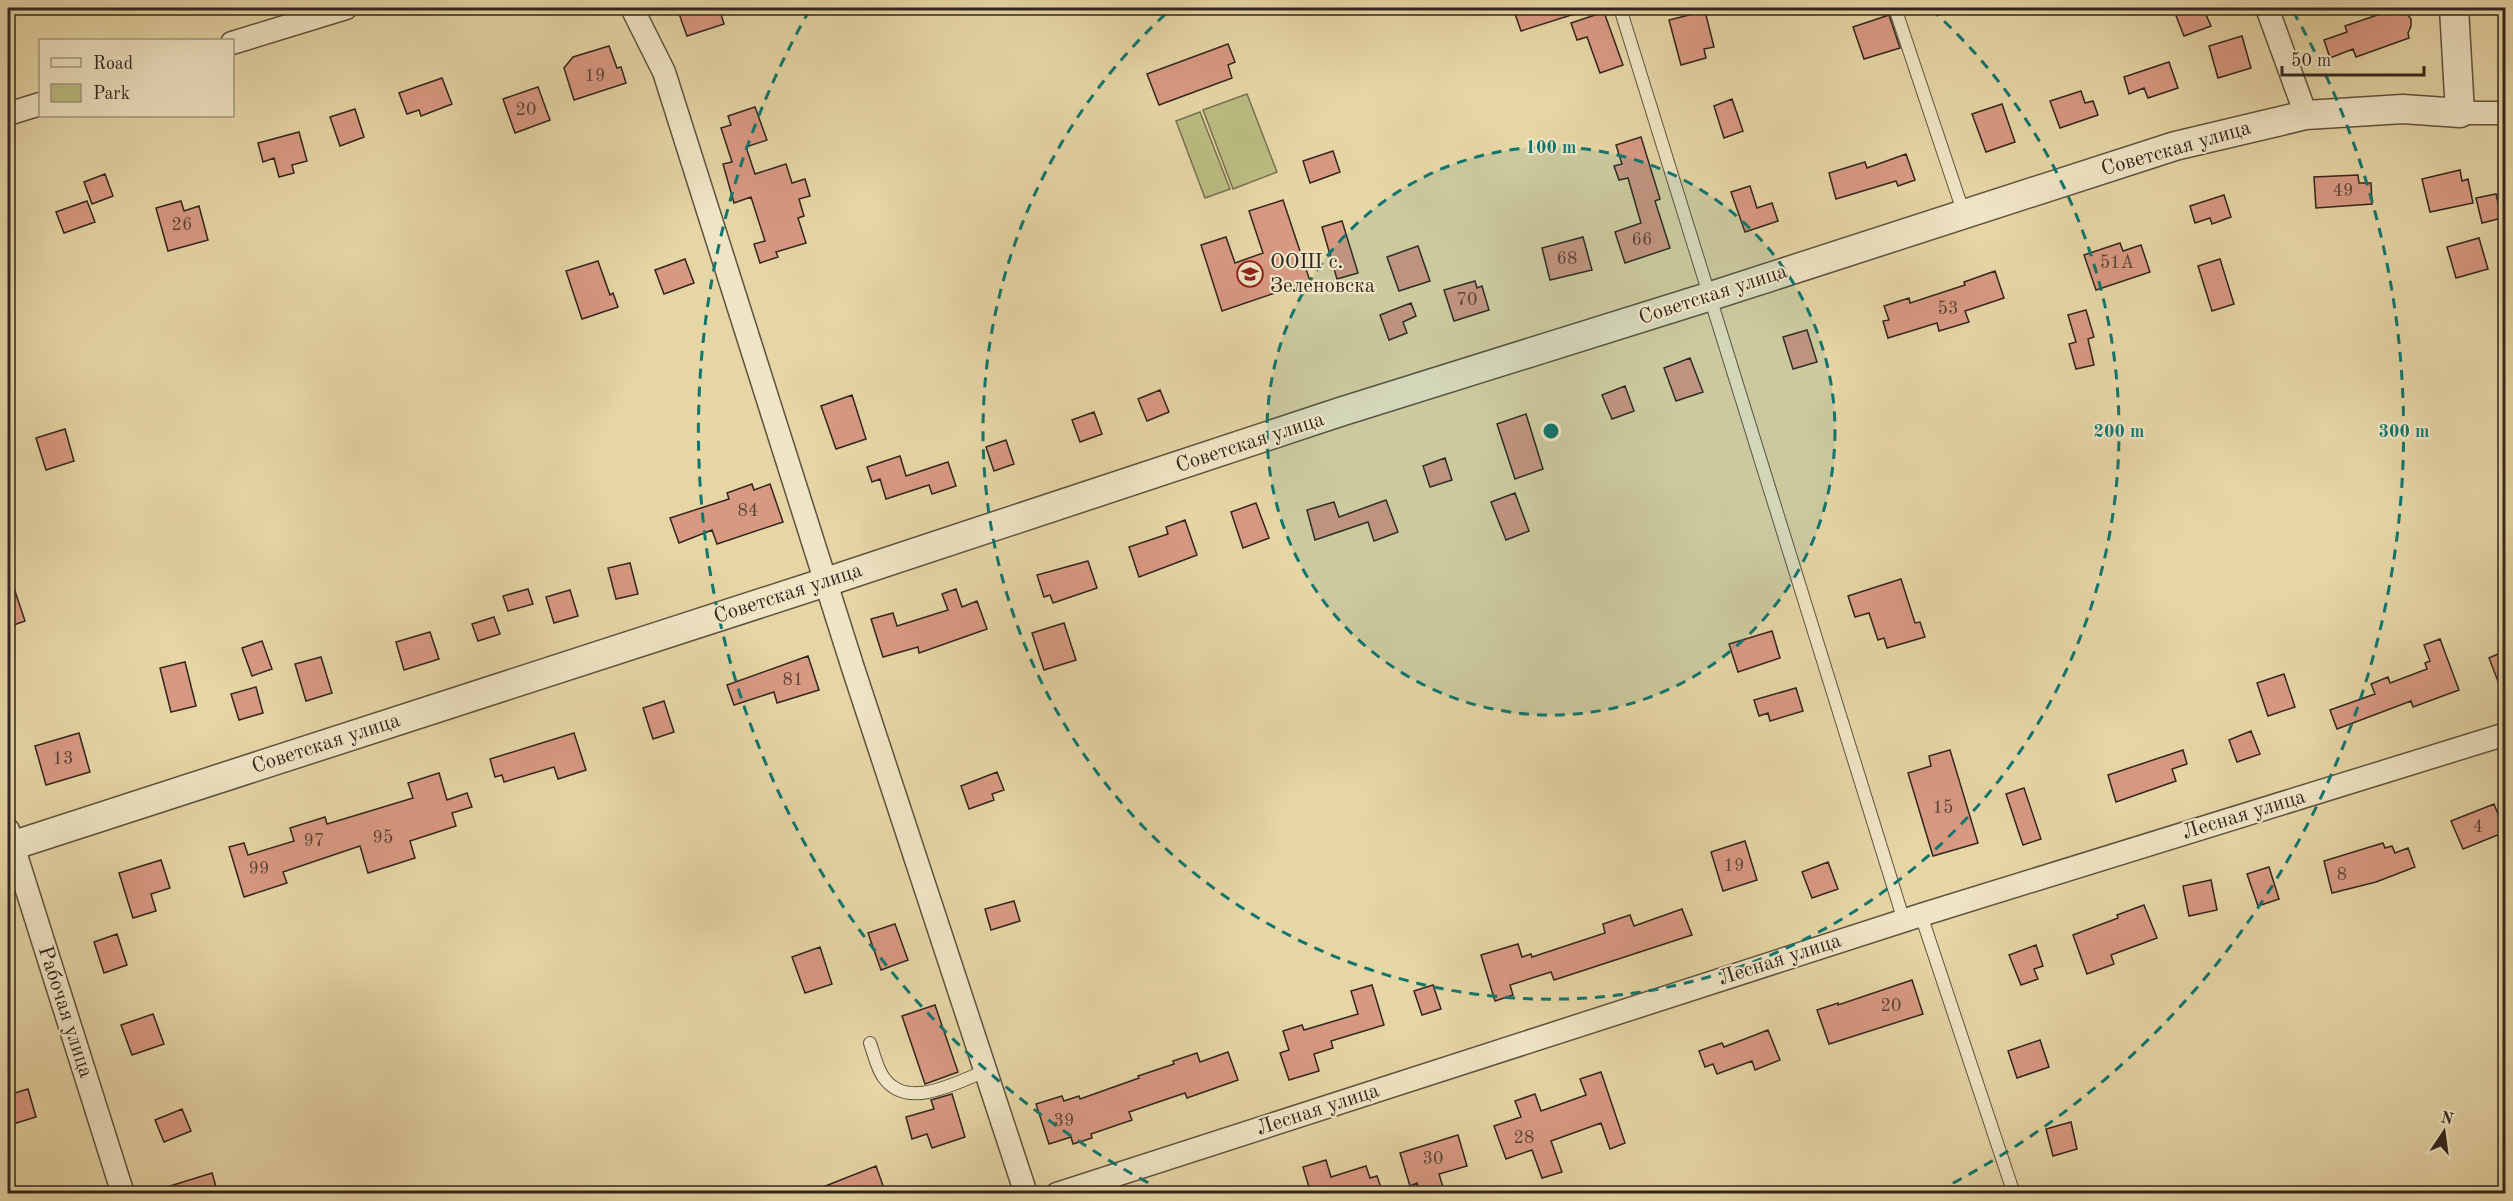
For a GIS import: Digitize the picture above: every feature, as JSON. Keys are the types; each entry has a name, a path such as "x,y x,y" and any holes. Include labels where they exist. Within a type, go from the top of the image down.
{"street":[{"path":"234,42 346,8"},
{"path":"633,8 664,72 826,582 1026,1194"},
{"path":"2267,8 2306,115"},
{"path":"2454,8 2460,113"},
{"path":"8,114 39,104"},
{"name":"Советская улица","path":"9,841 826,582 1352,409 2175,146 2306,115 2403,109 2505,113"},
{"name":"Лесная улица","path":"1058,1194 1912,918 2505,734"},
{"name":"Рабочая улица","path":"9,841 123,1194"}],"lane":[{"path":"1620,8 1912,918 2014,1194"},
{"path":"1896,11 1964,214"},
{"path":"870,1043 883,1077 892,1087 908,1095 922,1094 986,1071"}],"green space":[{"path":"1247,94 1277,172 1233,189 1203,110"},
{"path":"1200,112 1230,189 1205,198 1176,121"}],"building":[{"path":"677,8 719,8 724,24 687,36"},
{"path":"1525,8 1584,8 1584,11 1521,31 1514,11"},
{"path":"2173,8 2203,8 2211,26 2184,36"},
{"path":"2398,8 2411,19 2409,38 2356,57 2353,49 2330,58 2324,40 2347,32 2345,26"},
{"path":"1705,11 1714,47 1704,49 1706,58 1681,65 1669,20"},
{"path":"1604,12 1623,65 1600,73 1587,37 1577,40 1571,23"},
{"path":"1889,15 1900,48 1864,59 1853,27"},
{"path":"2242,36 2251,68 2218,78 2209,46"},
{"path":"1228,44 1235,62 1228,65 1232,78 1159,105 1147,74"},
{"path":"609,46 617,68 621,67 626,83 574,100 564,68 573,57"},
{"path":"2169,62 2178,88 2148,98 2144,88 2129,94 2124,77"},
{"path":"442,78 452,104 421,116 419,110 407,114 399,93"},
{"path":"538,87 550,120 515,133 503,99"},
{"path":"2081,91 2085,103 2093,101 2098,115 2060,128 2050,101"},
{"path":"1732,99 1743,131 1724,138 1714,106"},
{"path":"2002,104 2015,142 1986,152 1972,114"},
{"path":"755,107 767,140 746,147 755,174 786,164 792,183 805,179 810,196 799,199 804,216 798,218 806,243 776,252 778,257 760,263 754,244 765,241 751,197 734,203 723,164 732,162 721,128 731,125 728,116"},
{"path":"355,109 364,137 340,146 330,117"},
{"path":"299,132 307,161 292,165 294,173 279,177 274,158 263,162 258,143"},
{"path":"1641,137 1660,199 1655,201 1670,248 1625,263 1615,232 1641,223 1628,178 1619,180 1614,166 1622,164 1616,145"},
{"path":"1333,151 1340,172 1310,183 1303,161"},
{"path":"1906,154 1915,180 1898,186 1896,181 1836,199 1829,173 1865,162 1867,168"},
{"path":"2460,170 2462,181 2468,179 2473,203 2430,212 2422,179"},
{"path":"105,174 113,196 92,204 84,182"},
{"path":"2358,175 2359,183 2371,183 2372,204 2316,208 2314,177"},
{"path":"1750,186 1757,208 1772,203 1778,221 1745,232 1731,192"},
{"path":"2496,194 2502,218 2482,223 2476,198"},
{"path":"2224,195 2231,217 2212,224 2210,218 2195,223 2190,206"},
{"path":"1283,200 1310,281 1222,311 1201,245 1226,237 1235,263 1263,253 1249,211"},
{"path":"87,201 95,222 64,233 56,212"},
{"path":"181,201 184,211 199,206 208,240 168,251 156,208"},
{"path":"1342,221 1358,273 1337,279 1322,227"},
{"path":"1583,237 1592,270 1550,280 1542,248"},
{"path":"2479,238 2488,269 2456,278 2447,247"},
{"path":"2120,243 2123,251 2141,245 2150,272 2096,290 2084,255"},
{"path":"1418,246 1430,281 1399,291 1387,257"},
{"path":"685,259 694,283 664,294 655,270"},
{"path":"2220,259 2234,304 2212,311 2198,266"},
{"path":"598,261 610,295 613,293 618,307 582,319 566,271"},
{"path":"1995,271 2004,298 1965,311 1969,322 1939,331 1937,323 1888,338 1883,321 1889,320 1884,306 1909,298 1910,303 1965,285 1964,282"},
{"path":"1475,281 1477,288 1482,286 1489,310 1454,321 1444,290"},
{"path":"1411,303 1416,316 1403,322 1407,333 1389,340 1380,315"},
{"path":"2086,310 2094,337 2088,339 2094,365 2076,369 2069,344 2076,342 2068,315"},
{"path":"1807,330 1817,362 1793,369 1783,337"},
{"path":"1690,358 1703,392 1676,401 1664,368"},
{"path":"1625,386 1634,411 1612,419 1602,395"},
{"path":"1160,390 1169,412 1147,421 1138,399"},
{"path":"852,395 866,439 836,449 821,406"},
{"path":"1094,412 1102,434 1080,442 1072,420"},
{"path":"1526,414 1543,469 1515,479 1497,424"},
{"path":"65,429 74,461 46,470 36,438"},
{"path":"1006,440 1014,464 994,471 986,447"},
{"path":"900,456 906,476 948,462 956,486 932,494 929,485 886,499 880,479 872,482 867,467"},
{"path":"1445,458 1452,480 1430,487 1423,466"},
{"path":"752,484 754,490 770,484 783,522 717,544 712,530 679,543 670,518 729,499 727,493"},
{"path":"1515,493 1529,531 1506,540 1491,502"},
{"path":"1386,500 1398,532 1374,541 1368,522 1315,540 1307,510 1334,502 1339,517"},
{"path":"1256,503 1269,538 1243,548 1231,512"},
{"path":"1185,520 1197,555 1139,577 1129,547 1168,534 1166,527"},
{"path":"1088,561 1097,588 1053,603 1050,595 1044,597 1037,575"},
{"path":"630,563 638,594 616,599 608,568"},
{"path":"8,576 10,576 25,621 8,627"},
{"path":"1901,579 1915,623 1920,622 1925,637 1887,648 1884,638 1878,640 1869,613 1855,617 1848,596"},
{"path":"528,589 533,604 508,611 503,596"},
{"path":"956,589 962,607 977,601 987,629 919,653 918,647 883,657 871,619 893,613 897,626 948,610 942,594"},
{"path":"570,590 578,616 554,623 546,597"},
{"path":"494,617 500,634 478,641 472,624"},
{"path":"1064,623 1076,660 1044,670 1032,633"},
{"path":"1772,631 1780,658 1738,672 1729,644"},
{"path":"430,632 439,659 404,670 396,642"},
{"path":"2440,639 2459,690 2413,707 2411,701 2337,729 2330,710 2375,694 2371,684 2388,677 2390,683 2427,669 2425,663 2430,661 2424,645"},
{"path":"262,641 272,669 252,676 242,648"},
{"path":"2505,651 2505,697 2504,697 2489,658"},
{"path":"808,656 819,690 777,703 774,692 734,705 727,685"},
{"path":"321,657 332,693 306,701 295,664"},
{"path":"185,662 196,706 171,712 160,668"},
{"path":"2284,674 2295,707 2268,716 2257,683"},
{"path":"256,687 263,713 239,720 231,694"},
{"path":"1796,688 1803,711 1770,721 1768,713 1759,716 1754,700"},
{"path":"664,701 674,732 653,739 643,708"},
{"path":"2251,731 2260,754 2237,762 2229,740"},
{"path":"79,733 90,772 46,785 35,746"},
{"path":"574,733 586,770 558,779 554,767 504,782 502,775 495,777 490,759"},
{"path":"1950,750 1978,843 1933,856 1908,773 1931,766 1929,756"},
{"path":"2183,750 2187,764 2172,769 2176,781 2116,802 2108,775"},
{"path":"997,772 1004,790 992,794 994,800 969,809 961,786"},
{"path":"439,773 447,800 467,793 472,807 452,813 456,826 410,841 415,858 368,873 360,846 283,872 287,883 244,897 229,847 244,843 248,855 294,841 290,828 325,817 327,824 413,798 408,783"},
{"path":"2024,788 2041,839 2023,845 2006,794"},
{"path":"2494,804 2505,832 2463,849 2451,821"},
{"path":"1745,841 1757,880 1723,891 1711,852"},
{"path":"2383,843 2385,848 2392,846 2395,853 2408,848 2415,867 2376,882 2332,893 2324,861"},
{"path":"161,860 170,888 151,894 156,911 133,918 119,873"},
{"path":"1828,862 1838,889 1812,898 1802,872"},
{"path":"2269,867 2279,899 2258,906 2247,874"},
{"path":"2211,880 2217,910 2189,916 2183,886"},
{"path":"1014,901 1020,921 991,930 985,909"},
{"path":"2144,905 2157,938 2111,955 2114,964 2087,974 2073,935 2118,918 2117,915"},
{"path":"1682,909 1692,935 1554,980 1551,972 1510,985 1513,995 1495,1001 1481,955 1518,944 1522,957 1531,954 1532,957 1605,933 1603,924 1630,915 1634,926"},
{"path":"895,924 908,960 881,970 868,933"},
{"path":"117,934 127,965 104,973 94,942"},
{"path":"2036,945 2043,966 2034,969 2038,979 2021,985 2009,955"},
{"path":"820,947 832,984 805,993 792,957"},
{"path":"1912,980 1923,1014 1829,1044 1817,1010"},
{"path":"1372,985 1384,1025 1331,1041 1333,1048 1314,1054 1319,1071 1289,1080 1280,1053 1289,1050 1283,1031 1302,1025 1304,1030 1358,1014 1351,991"},
{"path":"1433,985 1441,1009 1422,1015 1414,991"},
{"path":"935,1005 958,1072 925,1084 902,1016"},
{"path":"153,1014 164,1044 132,1055 121,1025"},
{"path":"1768,1030 1780,1060 1755,1070 1752,1061 1717,1074 1713,1064 1705,1067 1699,1051 1722,1043 1724,1047"},
{"path":"2040,1040 2049,1067 2017,1078 2008,1051"},
{"path":"1228,1052 1238,1080 1187,1098 1185,1093 1129,1112 1132,1120 1091,1134 1092,1138 1073,1144 1071,1137 1049,1144 1036,1104 1062,1096 1064,1101 1079,1096 1080,1099 1139,1078 1138,1076 1174,1064 1173,1061 1197,1053 1200,1062"},
{"path":"1601,1072 1625,1143 1610,1149 1601,1123 1551,1141 1562,1172 1542,1178 1532,1150 1506,1159 1494,1126 1521,1117 1515,1101 1535,1094 1541,1111 1586,1095 1580,1079"},
{"path":"28,1089 36,1117 13,1124 8,1106 8,1095"},
{"path":"952,1094 965,1137 932,1148 927,1134 912,1139 906,1117 934,1109 931,1100"},
{"path":"182,1109 191,1131 164,1142 155,1120"},
{"path":"2071,1122 2077,1149 2053,1156 2046,1129"},
{"path":"1458,1135 1467,1166 1439,1174 1445,1194 1420,1194 1417,1183 1410,1186 1400,1153"},
{"path":"1326,1160 1331,1177 1366,1166 1370,1178 1377,1176 1383,1194 1311,1194 1303,1167"},
{"path":"876,1166 886,1194 810,1194 810,1192"},
{"path":"212,1173 218,1194 157,1194 157,1190"}],"place":[{"name":"ООШ с. Зеленовска","path":"1250,274"}]}
